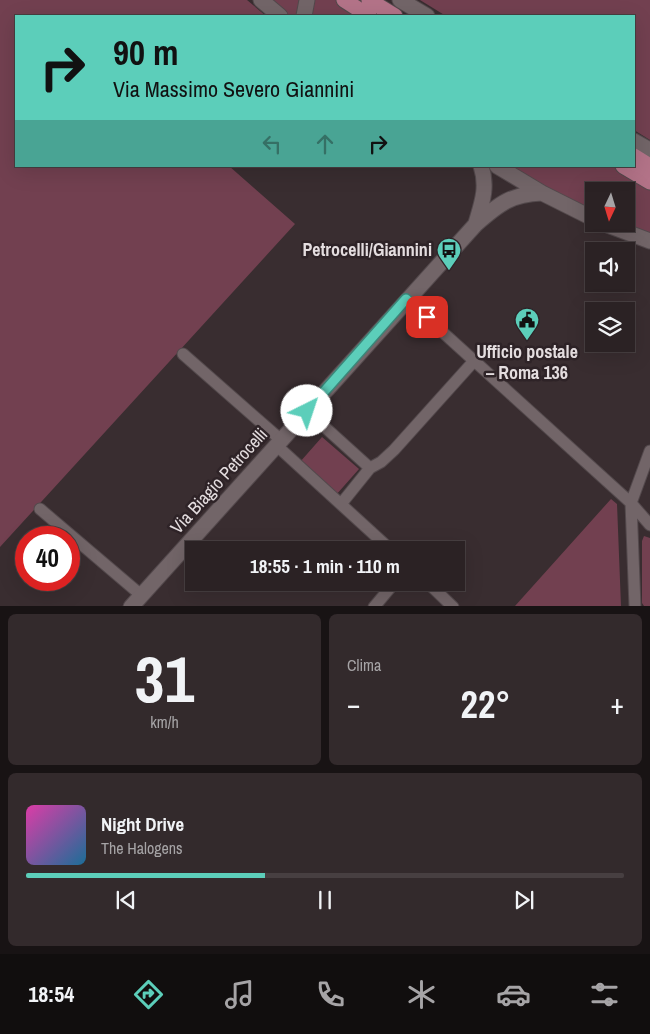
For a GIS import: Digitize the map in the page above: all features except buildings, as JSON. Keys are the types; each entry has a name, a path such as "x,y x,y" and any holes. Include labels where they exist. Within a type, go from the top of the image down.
{"main road":[{"path":"344,0 367,15"},
{"path":"369,0 393,15"},
{"path":"635,157 650,165"},
{"path":"624,167 650,182"}],"street":[{"path":"261,0 279,15"},
{"path":"304,15 307,0"},
{"path":"400,0 425,15"},
{"path":"635,141 650,150"},
{"path":"635,153 650,165"},
{"name":"Via Biagio Petrocelli","path":"476,224 485,193 485,181 481,167"},
{"path":"499,167 542,193 585,214"},
{"name":"Via Biagio Petrocelli","path":"137,602 406,299 476,224 506,200 520,195 542,193"},
{"path":"626,232 650,241"},
{"path":"406,299 631,503 650,525"},
{"path":"184,354 381,541"},
{"path":"341,504 370,468 390,454 474,361"},
{"path":"307,411 370,468"},
{"path":"635,606 631,503 650,451"},
{"path":"40,509 137,602"},
{"path":"374,606 386,591"},
{"path":"437,591 453,606"}],"shaded area":[{"path":"0,0 247,0 265,15 15,15 15,167 230,167 295,224 19,526 15,526 15,531 0,547"},
{"path":"271,0 301,0 297,15 289,15"},
{"path":"313,0 337,0 361,15 309,15"},
{"path":"420,0 650,0 650,140 635,131 635,15 444,15"},
{"path":"509,167 614,167 650,188 650,233 635,227 635,182 585,182 585,207"},
{"path":"322,437 359,469 336,495 300,462"},
{"path":"611,499 617,504 621,606 515,606"},
{"path":"644,536 650,538 650,606 644,606 642,603 642,541"}],"place":[{"name":"Petrocelli/Giannini","path":"449,271"},
{"name":"Ufficio postale – Roma 136","path":"527,341"}],"route":[{"path":"307,411 406,299 427,317"}]}
